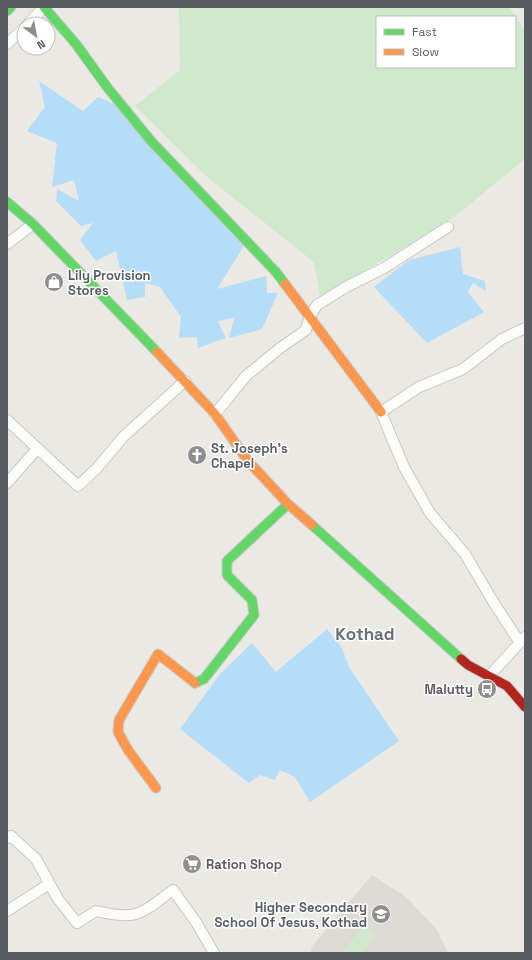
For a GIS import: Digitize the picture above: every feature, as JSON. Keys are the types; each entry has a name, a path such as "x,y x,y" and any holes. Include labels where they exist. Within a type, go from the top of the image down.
{"main road":[{"path":"7,11 11,7"},
{"path":"44,7 76,44 107,87 151,141 276,272 381,412"},
{"path":"7,202 33,224 186,381 215,414 248,461 288,504 468,665 490,675 506,686 525,707"},
{"path":"156,788 128,750 118,732 120,720 158,654 196,683 204,679 238,636 254,615 252,600 226,575 226,561 288,504"}],"street":[{"path":"36,16 44,7"},
{"path":"7,44 16,36"},
{"path":"7,244 33,224"},
{"path":"215,414 246,376 280,348 306,330 309,318 317,305 348,286 384,268 448,227"},
{"path":"490,675 522,640 494,603 465,554 430,513 404,466 381,412 419,387 463,369 502,339 525,328"},
{"path":"7,420 78,486 98,467 123,437 186,381"},
{"path":"7,483 37,449"},
{"path":"7,838 11,836 36,859 58,899 77,923 96,911 125,917 143,912 173,890 196,922 214,953"},
{"path":"7,911 50,884"}],"shaded area":[{"name":"Higher Secondary School Of Jesus, Kothad","path":"372,875 406,897 437,930 448,953 310,953 313,945"}],"green space":[{"path":"179,7 509,7 515,16 376,16 376,68 516,68 516,18 525,31 525,159 458,214 400,250 320,296 314,262 207,177 135,106 180,70"},
{"path":"365,924 374,934 363,953 341,953"}],"water":[{"path":"39,81 83,111 98,97 119,106 244,246 217,289 266,276 267,293 278,293 262,329 229,338 234,318 218,321 226,338 198,348 197,337 179,338 181,317 160,287 145,283 145,297 127,300 116,251 96,261 80,240 93,223 81,226 56,201 57,189 79,201 74,180 52,187 57,143 27,131 45,107"},
{"path":"460,247 463,274 485,281 486,291 473,283 468,292 484,312 427,343 374,287 409,260"},
{"path":"327,629 342,648 349,667 399,741 310,802 295,777 280,770 275,780 260,775 249,783 180,729 220,674 252,643 276,672"}],"traffic: fast":[{"path":"7,11 11,7"},
{"path":"44,7 76,44 107,87 151,141 276,272 285,284"},
{"path":"7,202 33,224 157,352"},
{"path":"195,683 204,679 254,615 252,600 227,575 227,561 288,504"},
{"path":"312,525 461,659"}],"traffic: slow":[{"path":"285,284 381,412"},
{"path":"157,352 215,414 248,461 288,504 312,525"},
{"path":"156,788 128,750 118,732 119,720 158,654 195,683"}],"traffic: jam":[{"path":"461,659 468,665 507,686 525,707"}],"place":[{"name":"Lily Provision Stores","path":"54,282"},
{"name":"St. Joseph's Chapel","path":"197,455"},
{"name":"Malutty","path":"487,689"},
{"name":"Ration Shop","path":"192,864"},
{"name":"Higher Secondary School Of Jesus, Kothad","path":"381,914"}],"district":[{"name":"Kothad","path":"365,634"}]}
